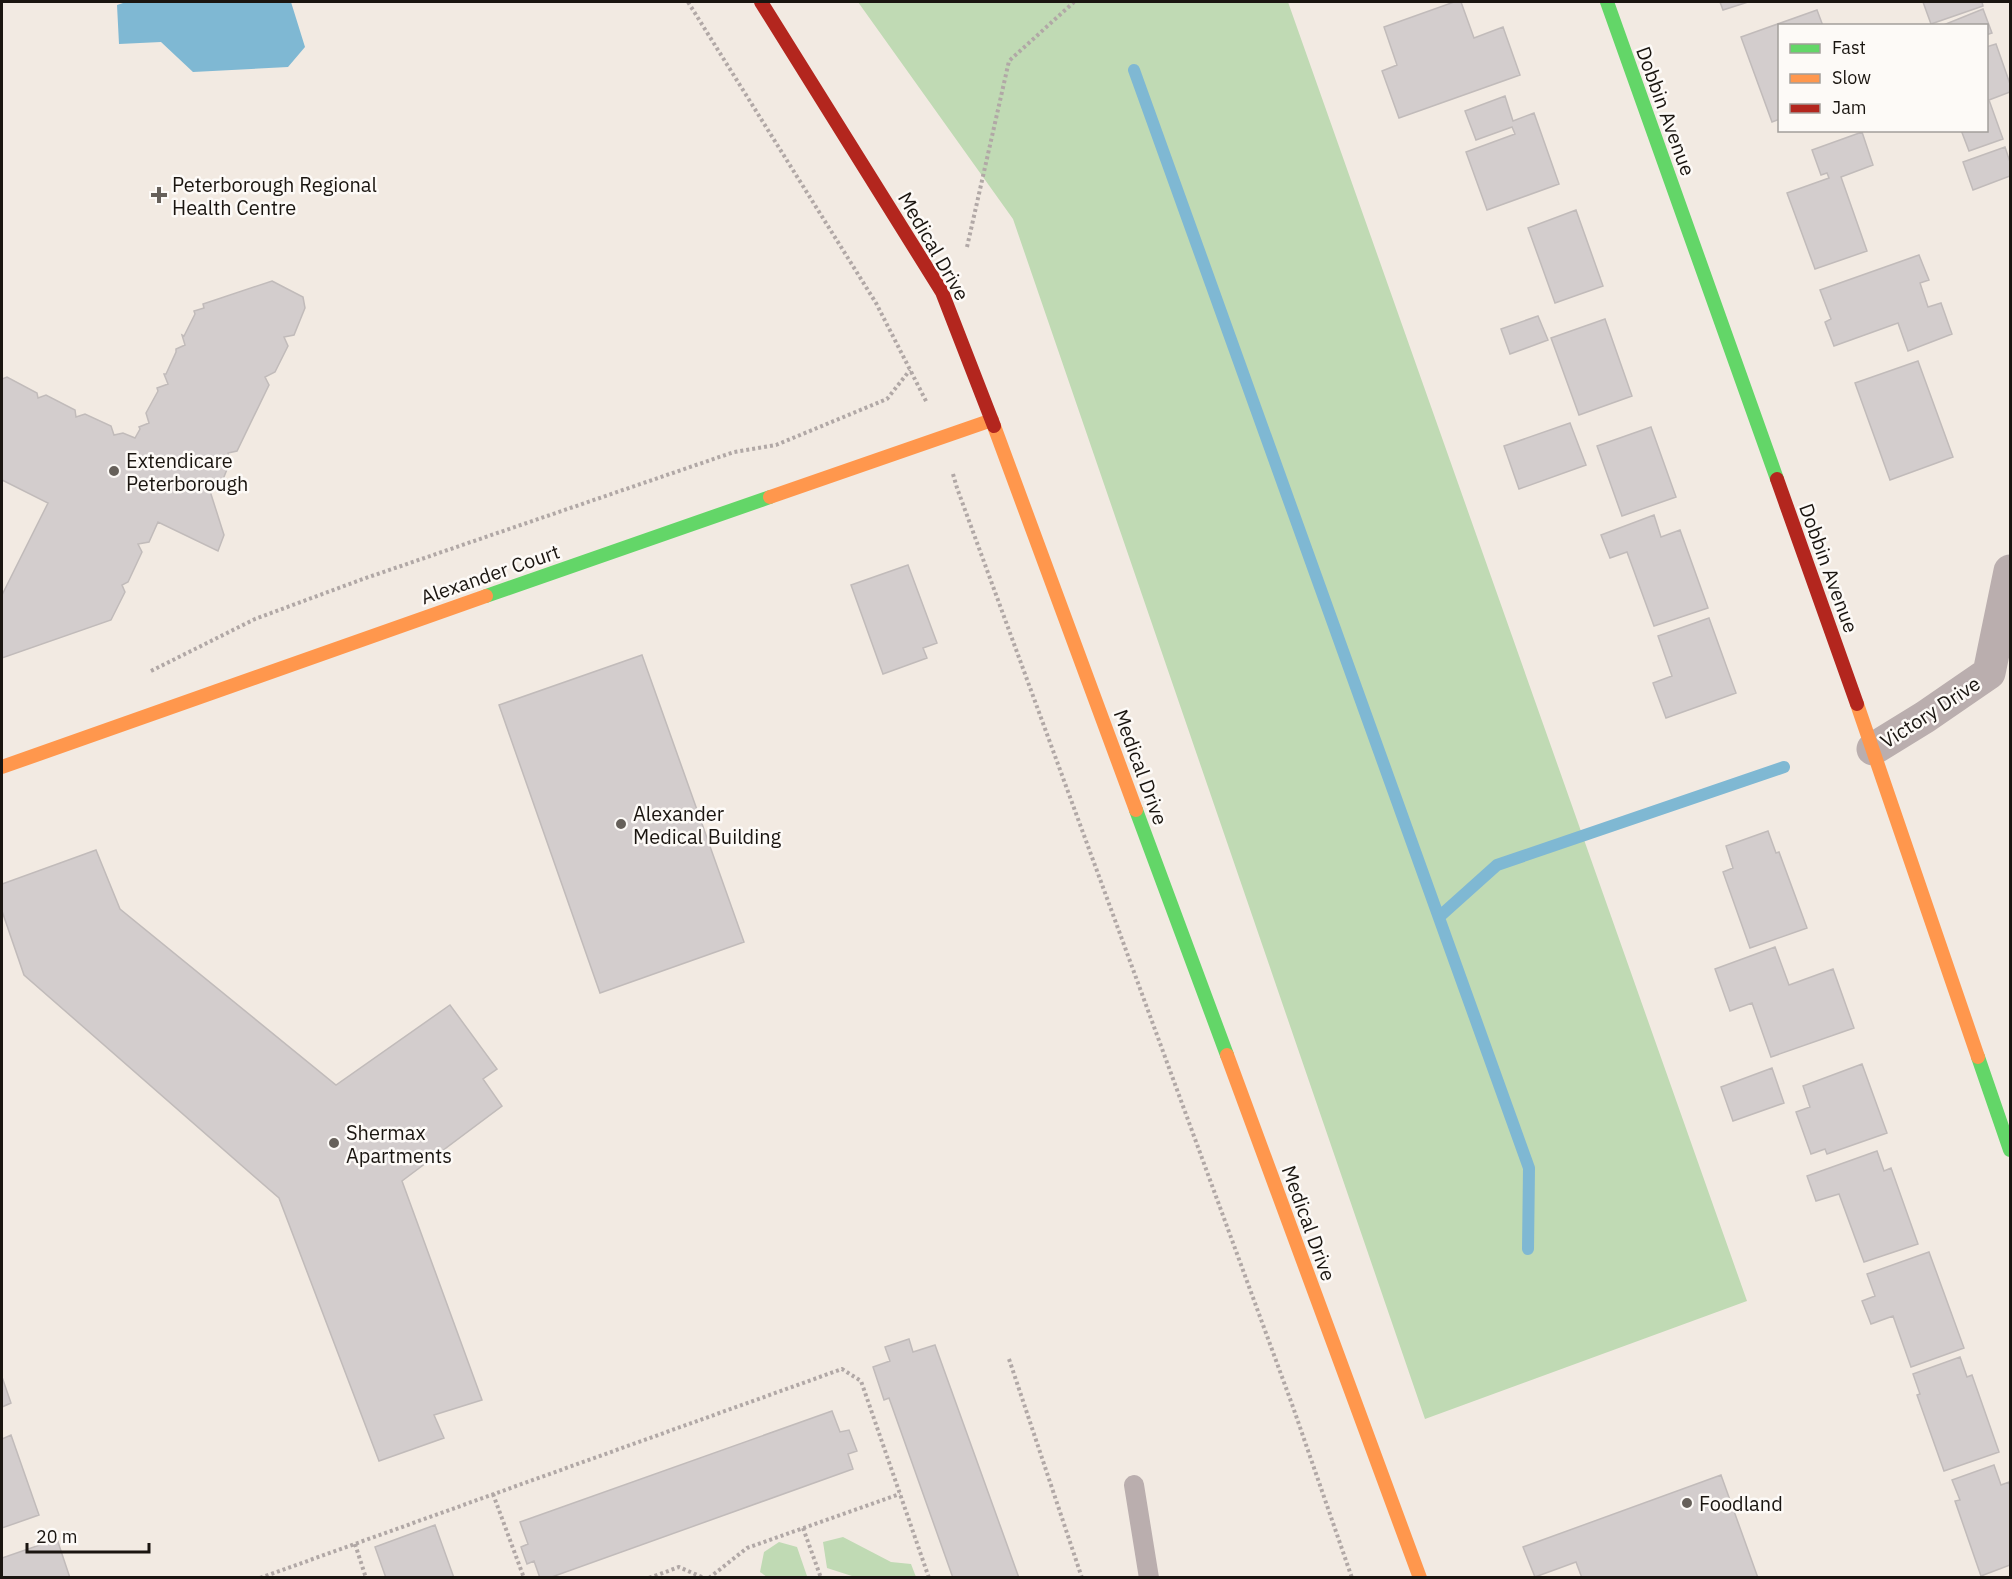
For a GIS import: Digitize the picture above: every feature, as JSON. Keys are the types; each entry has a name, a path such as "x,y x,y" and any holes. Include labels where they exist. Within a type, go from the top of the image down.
{"street":[{"name":"Medical Drive","path":"761,2 942,291 992,420 1420,1578"},
{"name":"Dobbin Avenue","path":"1607,2 1873,749 2010,1150"},
{"name":"Alexander Court","path":"2,767 992,420"},
{"name":"Victory Drive","path":"1873,749 1989,673 2010,571"}],"lane":[{"path":"1134,1485 1149,1578"}],"path":[{"path":"688,2 876,303 944,437 957,488 1293,1407 1352,1578"},
{"path":"967,247 1010,61 1074,2"},
{"path":"141,676 266,615 734,452 776,445 886,399 910,370"},
{"path":"1009,1359 1082,1578"},
{"path":"260,1578 843,1369 861,1381 929,1578"},
{"path":"493,1494 524,1578"},
{"path":"709,1578 747,1548 900,1494"},
{"path":"803,1528 821,1578"},
{"path":"355,1544 366,1578"},
{"path":"649,1578 679,1567 704,1578"}],"green space":[{"path":"858,2 1288,2 1747,1301 1425,1419 1013,219"},
{"path":"843,1537 891,1562 911,1564 916,1577 855,1577 827,1568 823,1542"},
{"path":"779,1542 797,1547 807,1576 801,1578 767,1577 760,1572 764,1552"}],"water":[{"path":"126,2 291,2 305,47 288,67 193,72 161,42 119,44 117,5"}],"building":[{"path":"1454,2 1461,2 1474,38 1503,27 1520,75 1399,118 1382,71 1397,65 1384,27"},
{"path":"1720,2 1748,2 1723,10"},
{"path":"1923,2 1982,2 1983,6 1931,24"},
{"path":"1983,9 1992,33 1988,34 1988,24 1946,24"},
{"path":"1817,10 1822,24 1778,24 1778,120 1772,122 1741,37"},
{"path":"1996,44 2010,84 2010,92 1989,100 2003,139 1969,151 1962,132 1988,132 1988,46"},
{"path":"1505,96 1513,121 1534,113 1559,184 1487,210 1466,152 1515,134 1512,127 1476,140 1465,111"},
{"path":"1862,132 1873,165 1841,177 1867,251 1815,269 1787,193 1829,178 1827,173 1821,175 1812,150"},
{"path":"2005,147 2010,162 2010,176 1973,190 1963,162"},
{"path":"1576,210 1603,286 1555,303 1528,228"},
{"path":"1919,255 1929,280 1920,283 1928,307 1941,303 1952,334 1908,351 1898,323 1834,346 1825,322 1831,319 1820,290"},
{"name":"Extendicare Peterborough","path":"272,281 303,297 305,308 294,335 284,337 288,346 275,372 265,377 269,385 237,451 228,453 230,462 219,489 210,491 224,535 218,551 158,522 149,542 138,544 142,552 128,582 122,585 125,592 111,620 2,658 2,595 48,503 2,480 2,379 7,377 37,393 38,398 46,395 75,410 76,417 85,414 111,426 114,435 123,433 135,438 139,427 149,423 146,413 158,391 157,388 168,384 164,374 166,374 176,349 185,345 182,335 184,336 195,314 194,311 204,308 203,304"},
{"path":"1538,316 1548,340 1510,354 1501,329"},
{"path":"1605,319 1632,396 1579,415 1551,338"},
{"path":"1918,361 1953,457 1890,480 1855,383"},
{"path":"1570,423 1586,465 1519,489 1504,446"},
{"path":"1651,427 1676,497 1622,516 1597,446"},
{"path":"1654,515 1661,537 1680,530 1708,608 1654,626 1627,552 1610,558 1601,535"},
{"path":"908,565 937,643 923,648 927,658 883,674 851,585"},
{"path":"1709,618 1736,693 1666,718 1653,683 1672,676 1658,636"},
{"name":"Alexander Medical Building","path":"642,655 744,942 600,993 499,705"},
{"path":"1768,831 1776,853 1779,852 1807,928 1750,948 1723,872 1733,868 1726,846"},
{"name":"Shermax Apartments","path":"96,850 120,909 336,1085 450,1005 497,1069 483,1079 502,1106 402,1181 482,1400 434,1415 444,1438 379,1461 279,1198 24,975 2,911 2,884"},
{"path":"1775,947 1789,985 1833,969 1854,1028 1771,1057 1752,1003 1730,1011 1715,969"},
{"path":"1862,1064 1887,1133 1827,1154 1825,1149 1811,1154 1796,1112 1810,1107 1803,1086"},
{"path":"1772,1068 1784,1103 1733,1121 1721,1087"},
{"path":"1877,1151 1884,1171 1891,1168 1918,1244 1864,1262 1839,1194 1816,1201 1807,1176"},
{"path":"1929,1252 1964,1348 1911,1367 1893,1316 1871,1324 1862,1301 1875,1296 1867,1274"},
{"path":"909,1339 913,1352 935,1345 1019,1578 953,1578 889,1398 884,1400 873,1367 890,1361 885,1347"},
{"path":"1960,1357 1967,1377 1972,1375 1999,1452 1944,1471 1917,1395 1920,1394 1913,1374"},
{"path":"2,1377 11,1403 2,1407"},
{"path":"832,1411 840,1432 849,1430 857,1451 848,1454 853,1469 549,1578 540,1578 534,1561 527,1564 521,1547 528,1544 520,1522"},
{"path":"11,1435 39,1515 2,1528 2,1439"},
{"path":"1994,1465 2001,1485 2009,1482 2010,1487 2010,1565 1981,1576 1955,1501 1960,1500 1952,1480"},
{"name":"Foodland","path":"1721,1475 1758,1578 1582,1578 1576,1562 1535,1577 1523,1547"},
{"path":"435,1525 454,1578 386,1578 375,1547"},
{"path":"57,1539 70,1578 2,1578 2,1558"}],"waterway":[{"path":"1134,70 1529,1168 1528,1249"},
{"path":"1439,917 1497,865 1784,767"}],"traffic: fast":[{"path":"1607,2 1777,479"},
{"path":"486,596 770,497"},
{"path":"1136,810 1227,1055"},
{"path":"1978,1057 2010,1150"}],"traffic: slow":[{"path":"770,497 992,420"},
{"path":"994,426 1136,810"},
{"path":"2,767 486,596"},
{"path":"1857,704 1978,1057"},
{"path":"1227,1055 1420,1578"}],"traffic: jam":[{"path":"761,2 942,292 994,426"},
{"path":"1777,479 1857,704"}],"place":[{"name":"Peterborough Regional Health Centre","path":"159,195"},
{"name":"Extendicare Peterborough","path":"114,471"},
{"name":"Alexander Medical Building","path":"621,824"},
{"name":"Shermax Apartments","path":"334,1143"},
{"name":"Foodland","path":"1687,1503"}]}
